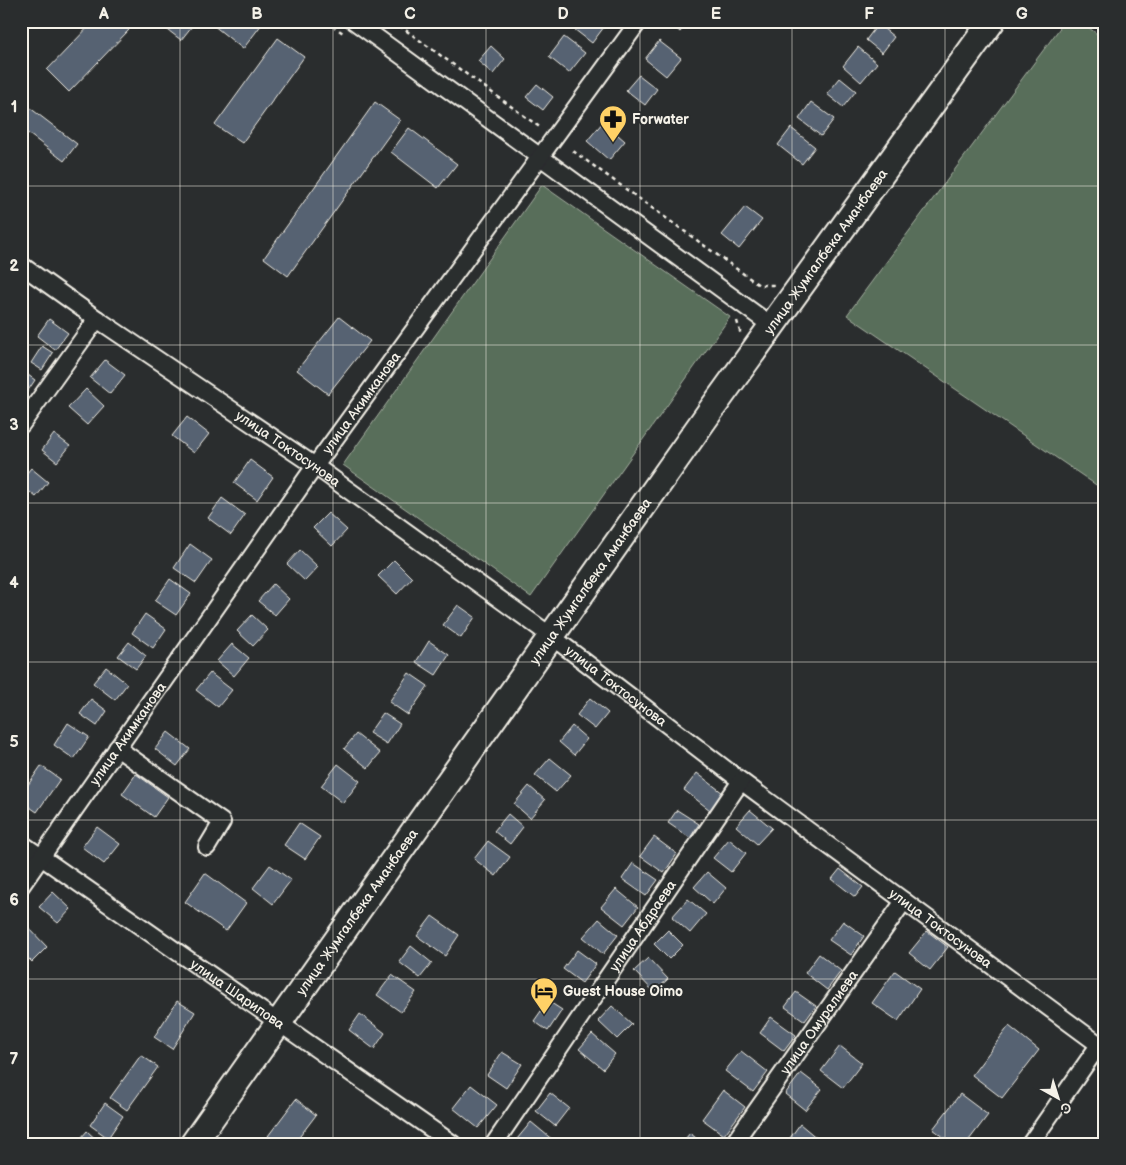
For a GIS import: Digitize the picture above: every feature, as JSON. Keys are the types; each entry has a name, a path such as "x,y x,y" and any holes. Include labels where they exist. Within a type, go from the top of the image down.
{"main road":[{"name":"улица Жумгалбека Аманбаева","path":"193,1144 551,636 992,21"}],"street":[{"path":"354,21 772,326"},
{"name":"улица Акимканова","path":"21,886 315,466 639,21"},
{"name":"улица Токтосунова","path":"21,264 97,319 315,466 551,636 741,781 1102,1047"},
{"path":"21,424 97,319"},
{"path":"117,748 222,822 207,847"},
{"name":"улица Абдраева","path":"494,1144 741,781"},
{"name":"улица Шарипова","path":"21,843 453,1144"},
{"name":"улица Омуралиева","path":"733,1144 904,901"},
{"path":"1030,1144 1102,1047"}],"path":[{"path":"393,21 541,128"},
{"path":"573,151 759,285 781,285"}],"green space":[{"path":"1065,21 1080,21 1105,40 1105,491 847,315"},
{"path":"542,185 730,317 531,597 343,465"}],"building":[{"path":"94,21 120,21 129,30 69,92 47,70"},
{"path":"156,21 196,21 181,40"},
{"path":"208,21 259,21 262,24 243,49"},
{"path":"574,21 604,21 607,23 592,43 570,26"},
{"path":"675,21 689,21 680,32 672,25"},
{"path":"878,24 894,37 882,53 866,40"},
{"path":"564,37 585,53 569,73 549,57"},
{"path":"278,38 304,57 242,143 215,125"},
{"path":"659,41 681,58 666,76 645,59"},
{"path":"491,46 505,59 493,74 478,61"},
{"path":"858,47 877,63 861,82 843,66"},
{"path":"639,75 657,89 645,105 626,90"},
{"path":"840,78 856,91 843,107 827,94"},
{"path":"537,84 553,97 543,110 526,97"},
{"path":"21,101 77,144 64,161 21,128"},
{"path":"375,102 400,120 288,276 264,258"},
{"path":"811,102 834,119 821,136 799,119"},
{"path":"603,122 625,141 609,160 587,141"},
{"path":"409,128 457,164 438,188 391,152"},
{"path":"791,128 815,147 802,164 778,145"},
{"path":"745,207 762,220 739,249 722,235"},
{"path":"339,317 370,341 328,394 297,370"},
{"path":"49,319 68,333 55,350 37,336"},
{"path":"42,346 53,353 42,370 31,363"},
{"path":"105,360 125,375 110,394 90,378"},
{"path":"21,370 35,380 23,398 21,396"},
{"path":"86,389 104,406 87,425 68,408"},
{"path":"187,417 209,434 194,453 172,436"},
{"path":"54,434 70,446 57,462 42,450"},
{"path":"250,460 273,477 257,500 234,483"},
{"path":"31,468 48,482 36,497 21,485 21,480"},
{"path":"222,498 245,515 231,535 208,518"},
{"path":"21,507 28,513 21,521"},
{"path":"328,513 347,530 332,546 313,528"},
{"path":"190,544 212,560 196,583 174,568"},
{"path":"300,550 318,567 305,581 287,564"},
{"path":"394,560 412,578 397,594 378,576"},
{"path":"170,579 191,594 176,615 155,601"},
{"path":"273,584 289,599 275,615 258,601"},
{"path":"458,605 475,617 461,638 443,625"},
{"path":"145,614 166,629 153,648 132,633"},
{"path":"252,615 268,630 253,646 237,631"},
{"path":"429,641 449,655 436,675 416,662"},
{"path":"129,642 146,656 136,669 118,656"},
{"path":"232,644 249,658 234,676 217,661"},
{"path":"106,667 127,684 115,700 93,683"},
{"path":"210,673 232,690 218,707 196,690"},
{"path":"409,673 428,686 408,715 389,702"},
{"path":"590,698 608,713 595,729 577,715"},
{"path":"91,699 107,711 97,726 80,714"},
{"path":"383,713 400,724 387,744 369,733"},
{"path":"68,723 89,737 74,759 54,745"},
{"path":"572,726 587,739 574,755 559,742"},
{"path":"168,732 190,749 177,766 155,749"},
{"path":"356,734 380,753 368,768 344,749"},
{"path":"550,758 571,775 556,792 535,775"},
{"path":"338,764 360,781 343,803 321,786"},
{"path":"41,766 60,779 37,812 21,801 21,795"},
{"path":"697,773 723,793 710,810 684,790"},
{"path":"136,774 168,797 154,817 122,794"},
{"path":"529,786 545,800 530,818 514,804"},
{"path":"677,810 699,824 690,838 668,823"},
{"path":"750,810 772,828 757,844 736,826"},
{"path":"508,814 523,827 510,844 494,831"},
{"path":"299,823 320,837 305,859 284,845"},
{"path":"97,827 120,844 104,864 82,847"},
{"path":"654,837 677,854 664,873 640,856"},
{"path":"729,839 746,853 731,872 713,858"},
{"path":"488,841 510,857 496,876 474,859"},
{"path":"633,863 658,880 646,896 622,879"},
{"path":"270,865 291,880 273,904 253,888"},
{"path":"840,869 863,887 855,897 832,879"},
{"path":"707,872 726,888 713,904 694,887"},
{"path":"205,873 246,903 226,931 185,902"},
{"path":"616,889 638,907 624,925 601,907"},
{"path":"53,892 71,909 58,923 39,907"},
{"path":"688,899 706,914 690,933 672,917"},
{"path":"432,916 459,935 445,956 417,936"},
{"path":"599,919 618,935 603,954 583,937"},
{"path":"843,921 864,936 851,955 829,940"},
{"path":"27,926 47,947 32,962 21,951 21,932"},
{"path":"668,930 683,945 669,959 654,944"},
{"path":"927,931 948,947 930,970 909,953"},
{"path":"411,946 432,963 420,978 399,962"},
{"path":"577,950 596,964 582,983 563,969"},
{"path":"819,954 841,971 827,990 805,973"},
{"path":"648,958 668,979 654,992 634,971"},
{"path":"895,971 920,989 898,1021 872,1003"},
{"path":"392,975 416,992 401,1012 377,995"},
{"path":"796,992 816,1006 805,1021 785,1007"},
{"path":"177,1001 195,1012 172,1049 154,1037"},
{"path":"548,1001 562,1010 548,1031 534,1021"},
{"path":"612,1006 632,1024 617,1039 598,1021"},
{"path":"360,1014 385,1033 374,1049 349,1030"},
{"path":"771,1017 796,1035 784,1051 760,1033"},
{"path":"1009,1026 1039,1050 1002,1098 972,1075"},
{"path":"592,1034 615,1054 603,1069 579,1049"},
{"path":"840,1046 862,1063 843,1088 821,1071"},
{"path":"741,1051 768,1072 753,1092 725,1071"},
{"path":"502,1052 522,1064 506,1088 487,1075"},
{"path":"141,1055 158,1067 127,1110 110,1098"},
{"path":"801,1073 822,1089 805,1110 785,1094"},
{"path":"471,1085 497,1105 478,1128 453,1108"},
{"path":"723,1090 745,1107 724,1135 702,1119"},
{"path":"550,1093 569,1108 555,1126 536,1111"},
{"path":"960,1094 988,1115 966,1144 953,1144 933,1129"},
{"path":"296,1099 316,1115 294,1144 279,1144 268,1136"},
{"path":"105,1103 123,1116 108,1138 90,1125"},
{"path":"531,1122 554,1141 552,1144 522,1144 517,1139"},
{"path":"800,1124 818,1139 814,1144 797,1144 790,1138"},
{"path":"87,1131 101,1144 76,1144"},
{"path":"690,1133 703,1144 681,1144"},
{"path":"754,1139 760,1144 750,1144"}],"place":[{"name":"Forwater","path":"613,143"},
{"name":"Guest House Oimo","path":"544,1015"}]}
